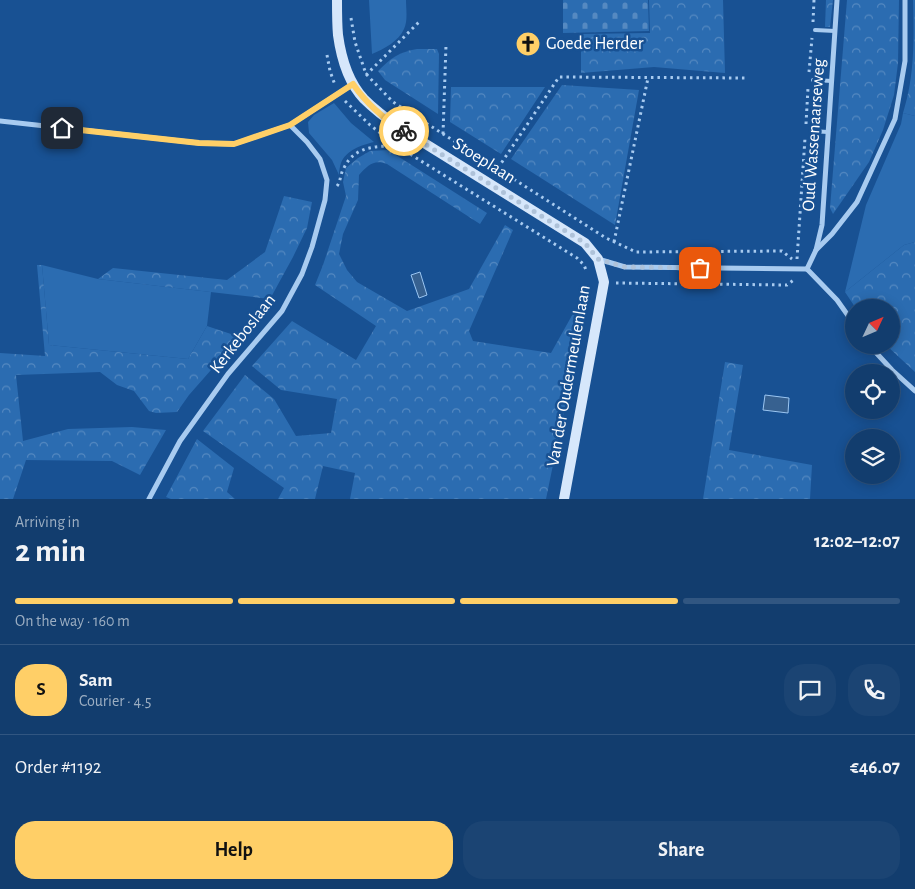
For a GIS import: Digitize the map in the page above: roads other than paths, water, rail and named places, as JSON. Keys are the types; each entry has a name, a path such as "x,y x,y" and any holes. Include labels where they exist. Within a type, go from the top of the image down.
{"street":[{"name":"Stoeplaan","path":"337,0 338,35 344,62 353,84 362,97 400,128 585,243 598,259"},
{"name":"Oud Wassenaarseweg","path":"807,269 816,250 822,225 837,0"},
{"path":"816,250 832,234 857,202 895,119 905,62 905,0"},
{"path":"0,121 199,143 234,144 290,125 353,84"},
{"name":"Kerkeboslaan","path":"149,499 180,441 228,374 282,311 302,274 312,248 325,200 328,180 320,159 290,125"},
{"path":"598,259 625,267 807,269 837,300 845,311"},
{"name":"Van der Oudermeulenlaan","path":"564,499 604,282 598,259"},
{"path":"877,354 915,391"}],"lane":[{"path":"815,30 835,31"},
{"path":"813,80 832,81"},
{"path":"811,130 828,132"}],"place":[{"name":"Goede Herder","path":"528,44"}]}
